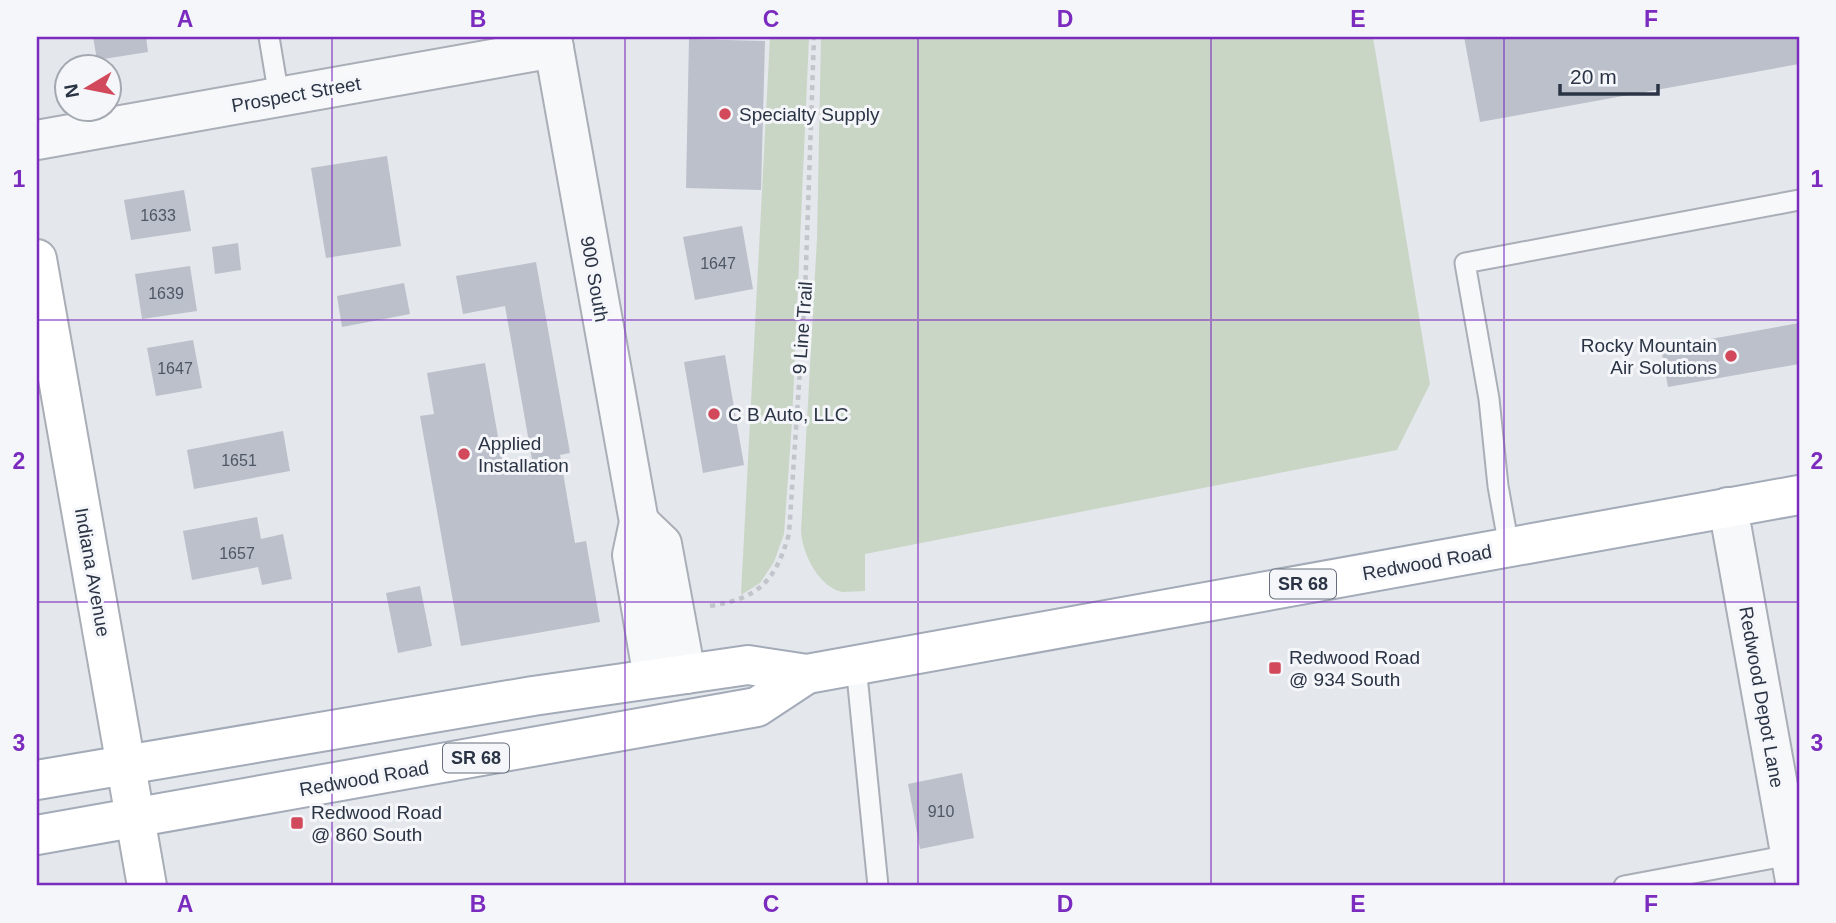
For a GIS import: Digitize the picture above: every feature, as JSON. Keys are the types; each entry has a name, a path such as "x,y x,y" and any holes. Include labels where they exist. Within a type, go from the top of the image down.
{"main road":[{"name":"Indiana Avenue","path":"37,259 147,886"},
{"name":"Redwood Road","path":"37,780 748,665 807,674 1799,495"},
{"name":"Redwood Road","path":"37,835 757,707 807,674"}],"street":[{"name":"Prospect Street","path":"37,140 279,97 553,42"},
{"name":"900 South","path":"553,42 639,522 662,544 670,676"},
{"name":"Redwood Depot Lane","path":"1728,507 1793,871"}],"lane":[{"path":"269,37 279,97"},
{"path":"1508,547 1498,486 1489,399 1465,263 1799,200"},
{"path":"856,665 878,886"},
{"path":"1624,886 1793,871"}],"path":[{"name":"9 Line Trail","path":"700,608 733,603 757,592 775,569 789,534 805,294 814,37"}],"green space":[{"path":"770,37 809,37 792,422 784,534 774,562 760,583 741,595"},
{"path":"821,37 1373,37 1430,384 1397,450 865,554 865,591 843,592 826,584 808,559 801,531 817,238"}],"building":[{"path":"93,37 146,37 148,52 122,56 122,52 96,52"},
{"path":"1464,37 1799,37 1799,64 1480,122"},
{"name":"Specialty Supply","path":"689,39 765,41 761,190 686,188"},
{"path":"387,156 401,246 326,258 311,168"},
{"path":"184,190 191,231 131,240 124,200"},
{"path":"742,226 753,289 695,300 683,237"},
{"path":"238,243 241,270 215,274 212,247"},
{"name":"Applied Installation","path":"536,262 570,453 560,455 575,543 586,541 600,622 461,646 420,416 434,414 427,373 485,363 504,471 533,465 505,306 463,314 456,276"},
{"path":"190,266 197,311 142,319 135,274"},
{"path":"404,283 410,314 342,327 337,296"},
{"name":"Rocky Mountain Air Solutions","path":"1799,323 1799,364 1668,387 1661,348"},
{"path":"193,340 202,388 156,396 147,348"},
{"name":"C B Auto, LLC","path":"725,355 744,465 703,473 684,362"},
{"path":"283,431 290,471 194,489 187,450"},
{"path":"257,517 261,539 283,534 292,579 262,585 258,567 192,580 183,531"},
{"path":"420,586 432,646 398,653 386,593"},
{"path":"962,773 974,838 920,849 908,784"}],"place":[{"name":"Specialty Supply","path":"725,114"},
{"name":"Rocky Mountain Air Solutions","path":"1731,356"},
{"name":"C B Auto, LLC","path":"714,414"},
{"name":"Applied Installation","path":"464,454"},
{"name":"Redwood Road @ 934 South","path":"1275,668"},
{"name":"Redwood Road @ 860 South","path":"297,823"}]}
